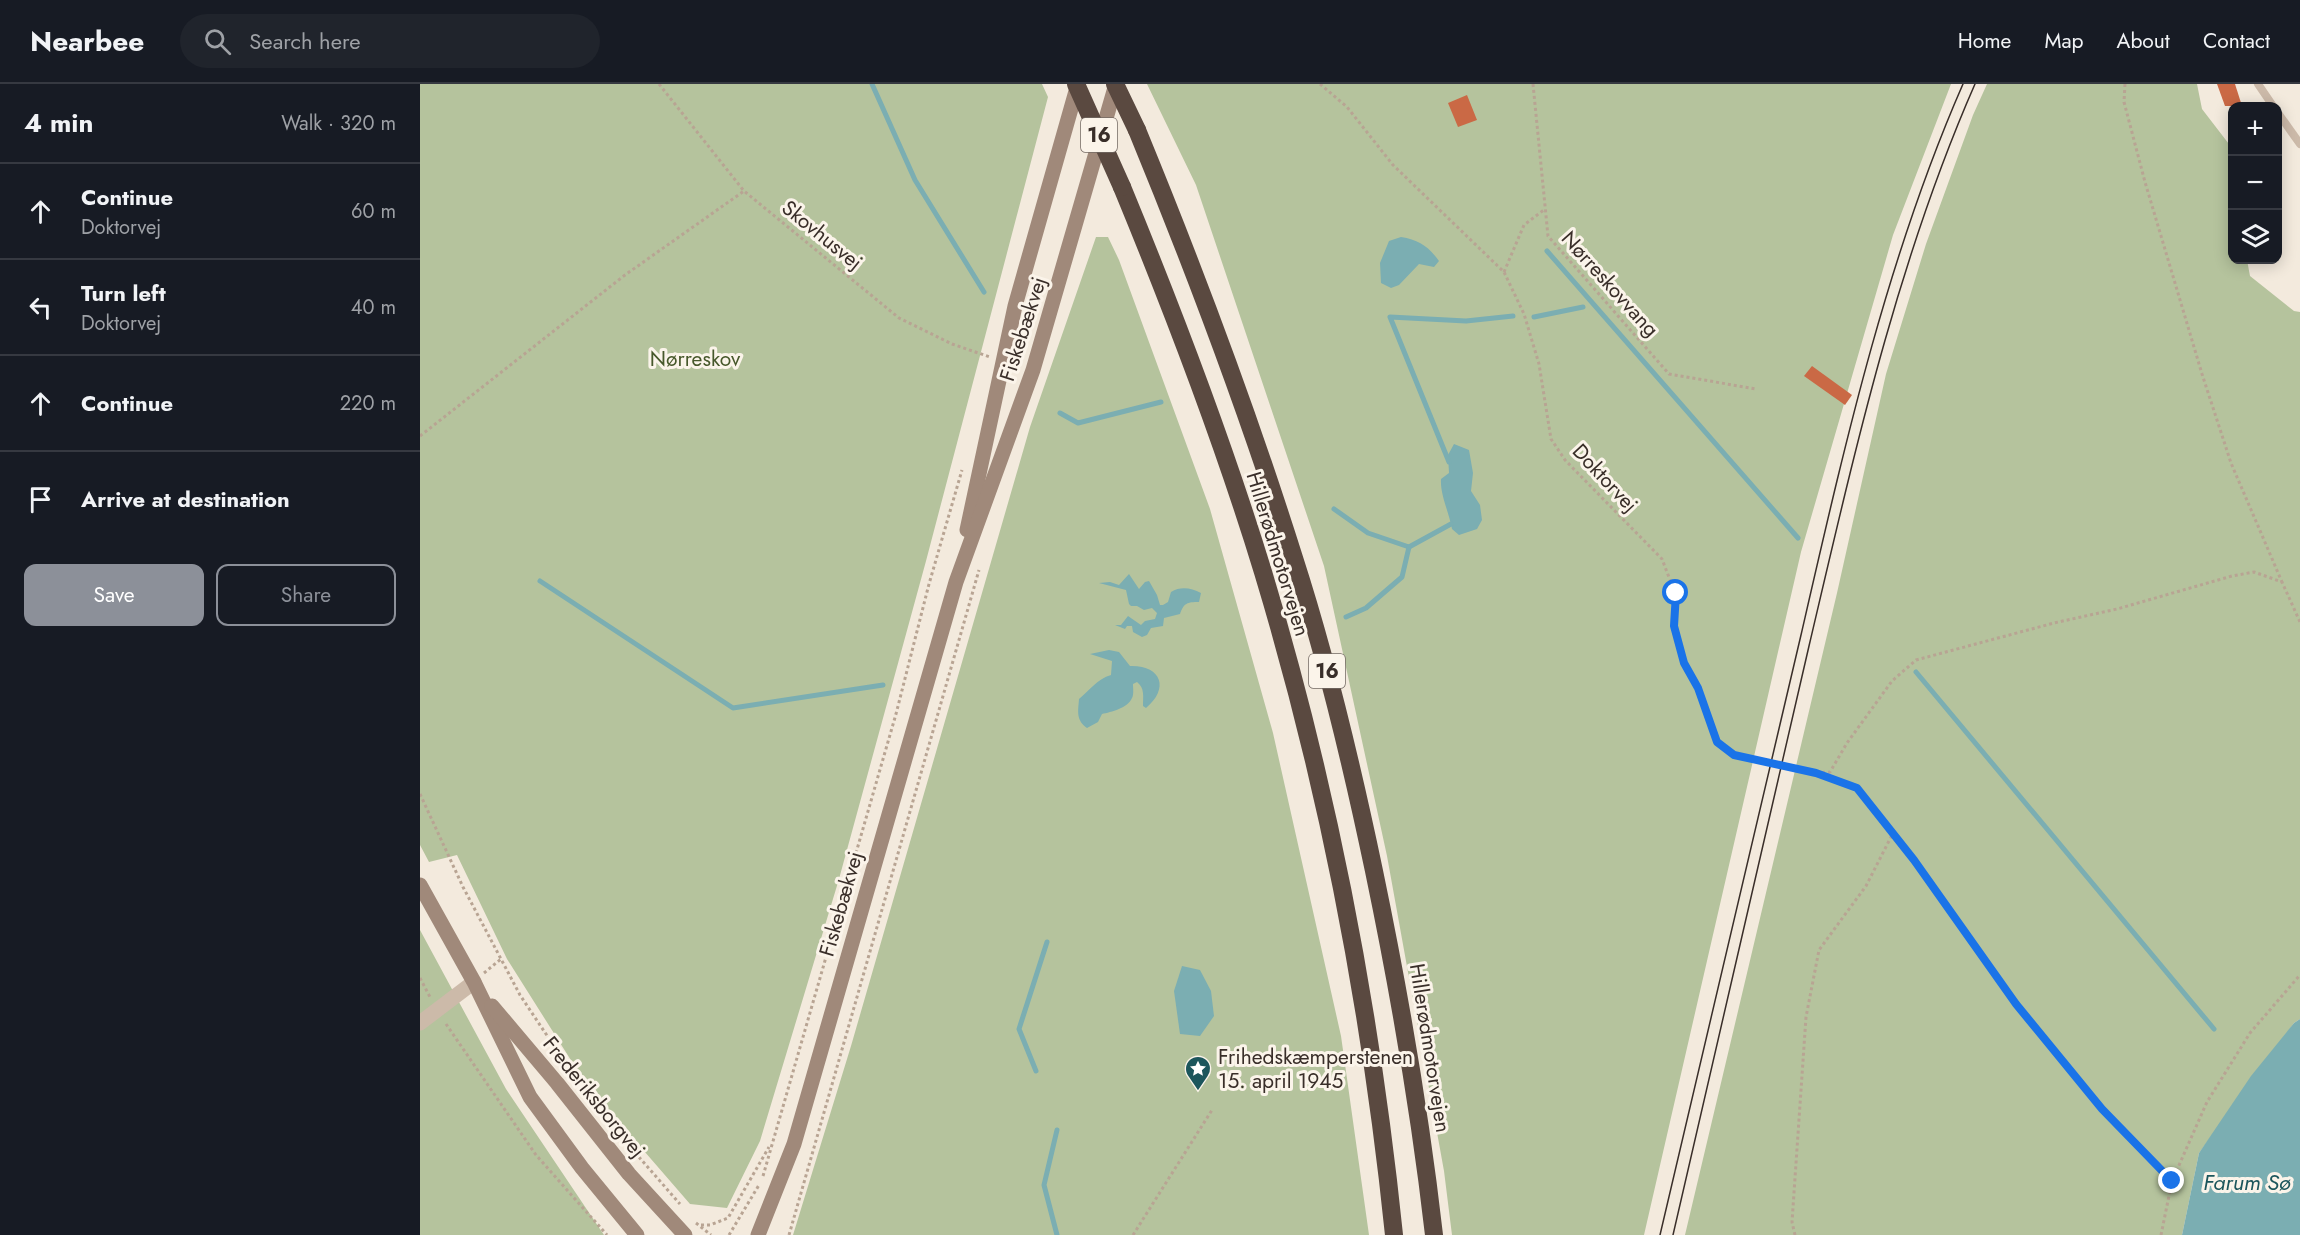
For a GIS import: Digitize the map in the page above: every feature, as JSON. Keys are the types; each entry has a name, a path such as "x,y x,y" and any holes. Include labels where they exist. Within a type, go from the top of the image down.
{"highway":[{"name":"Hillerødmotorvejen","path":"1077,84 1122,187 1193,366 1262,571 1299,704 1329,833 1362,996 1388,1171 1394,1235"},
{"name":"Hillerødmotorvejen","path":"1116,84 1185,246 1227,357 1295,559 1334,698 1364,824 1399,991 1434,1235"}],"street":[{"name":"Fiskebækvej","path":"956,582 1015,306 1077,84"},
{"name":"Fiskebækvej","path":"758,1235 794,1144 956,582 1033,370 1116,84"},
{"name":"Frederiksborgvej","path":"420,885 474,982 530,1097 582,1168 637,1235"},
{"name":"Frederiksborgvej","path":"474,982 629,1174 685,1235"},
{"path":"420,1023 474,982"}],"lane":[{"path":"2258,84 2270,102"},
{"path":"2282,120 2300,144"}],"path":[{"name":"Skovhusvej","path":"659,84 744,191 899,318 952,344 1003,361"},
{"name":"Doktorvej","path":"1320,84 1347,107 1393,165 1504,272 1524,314 1539,364 1551,439 1565,460 1662,559 1676,593 1674,626 1684,663 1698,688 1717,742 1734,755 1816,773 1857,788 1914,860 2016,1004 2102,1109 2172,1181"},
{"name":"Nørreskovvang","path":"1533,84 1548,236 1670,374 1756,390"},
{"path":"2125,84 2124,102 2145,182 2202,374 2231,463 2300,622"},
{"path":"420,436 625,275 744,191"},
{"path":"1504,272 1524,225 1545,209"},
{"path":"729,1235 759,1187 767,1164 770,1146 897,714 929,584 964,463"},
{"path":"789,1235 981,560"},
{"path":"1816,773 1830,772 1847,743 1892,681 1916,660 2054,623 2117,609 2232,576 2254,573 2282,582"},
{"path":"420,794 464,887 520,995 581,1087"},
{"path":"1795,1235 1792,1222 1806,1017 1819,950 1866,886 1893,834"},
{"path":"2161,1235 2172,1181 2207,1102 2250,1033 2300,975"},
{"path":"420,978 437,1011 536,1155 606,1235"},
{"path":"1133,1235 1212,1110"},
{"path":"628,1146 682,1206"},
{"path":"698,1224 710,1225 728,1218 770,1146"},
{"path":"690,1215 711,1235"}],"green space":[{"name":"Nørreskov","path":"420,84 1042,84 1048,97 926,561 839,879 760,1141 727,1208 690,1204 586,1084 507,959 457,855 429,862 420,845"},
{"path":"1147,84 1951,84 1893,235 1801,552 1644,1235 1452,1235 1444,1171 1387,856 1324,566 1196,185"},
{"path":"1987,84 2197,84 2202,109 2228,143 2228,264 2248,264 2250,276 2294,311 2300,312 2300,1019 2294,1023 2199,1153 2182,1235 1685,1235 1837,593 1886,374 1926,244 1973,115"},
{"path":"1096,237 1108,237 1119,260 1210,509 1273,733 1341,1036 1369,1235 793,1235 851,1046 1030,427"},
{"path":"420,930 506,1089 604,1235 420,1235"}],"water":[{"path":"1401,237 1423,244 1439,261 1434,267 1419,264 1399,285 1391,288 1381,283 1380,263 1389,241"},
{"path":"1454,444 1469,450 1473,473 1471,491 1480,505 1482,520 1477,529 1459,535 1452,529 1441,485 1441,479 1449,473 1448,455"},
{"path":"1129,574 1139,589 1149,581 1160,605 1168,602 1171,592 1182,588 1201,593 1199,602 1186,604 1180,614 1164,618 1163,626 1151,628 1147,635 1142,637 1133,632 1132,626 1127,626 1125,629 1115,625 1121,625 1128,616 1141,625 1145,621 1155,619 1157,613 1152,608 1144,610 1131,606 1126,590 1099,583 1110,582 1119,585"},
{"path":"1109,650 1119,652 1130,666 1149,669 1159,679 1160,686 1158,693 1146,708 1143,706 1140,684 1137,682 1133,684 1133,697 1127,704 1102,714 1098,722 1087,728 1079,719 1079,699 1098,682 1111,675 1112,661 1090,654"},
{"path":"1182,966 1200,970 1211,991 1214,1016 1200,1036 1180,1034 1174,991"},
{"name":"Farum Sø","path":"2300,1019 2300,1235 2182,1235 2199,1153 2251,1076 2294,1023"}],"building":[{"path":"2217,84 2235,84 2241,102 2228,102 2228,106 2225,106"},
{"path":"1467,95 1477,120 1458,127 1448,103"},
{"path":"1812,366 1852,395 1845,405 1804,376"}],"waterway":[{"path":"872,84 915,180 984,292"},
{"path":"1547,251 1798,538"},
{"path":"1534,317 1583,307"},
{"path":"1449,462 1390,317 1466,321 1513,316"},
{"path":"1060,413 1078,423 1161,402"},
{"path":"1334,509 1368,533 1409,547 1451,524"},
{"path":"1346,617 1366,608 1402,577 1409,547"},
{"path":"540,581 733,708 883,685"},
{"path":"1916,672 2214,1029"},
{"path":"1036,1071 1019,1029 1047,942"},
{"path":"1057,1130 1044,1185 1057,1235"}],"tram line":[{"path":"1660,1235 1869,355 1911,218 1963,84"},
{"path":"1673,1235 1860,432 1922,221 1975,84"}],"place":[{"name":"Frihedskæmperstenen 15. april 1945","path":"1198,1092"}],"route":[{"path":"1676,593 1674,626 1684,663 1698,688 1717,742 1734,755 1816,773 1857,788 1914,860 2016,1004 2102,1109 2172,1181"}]}
